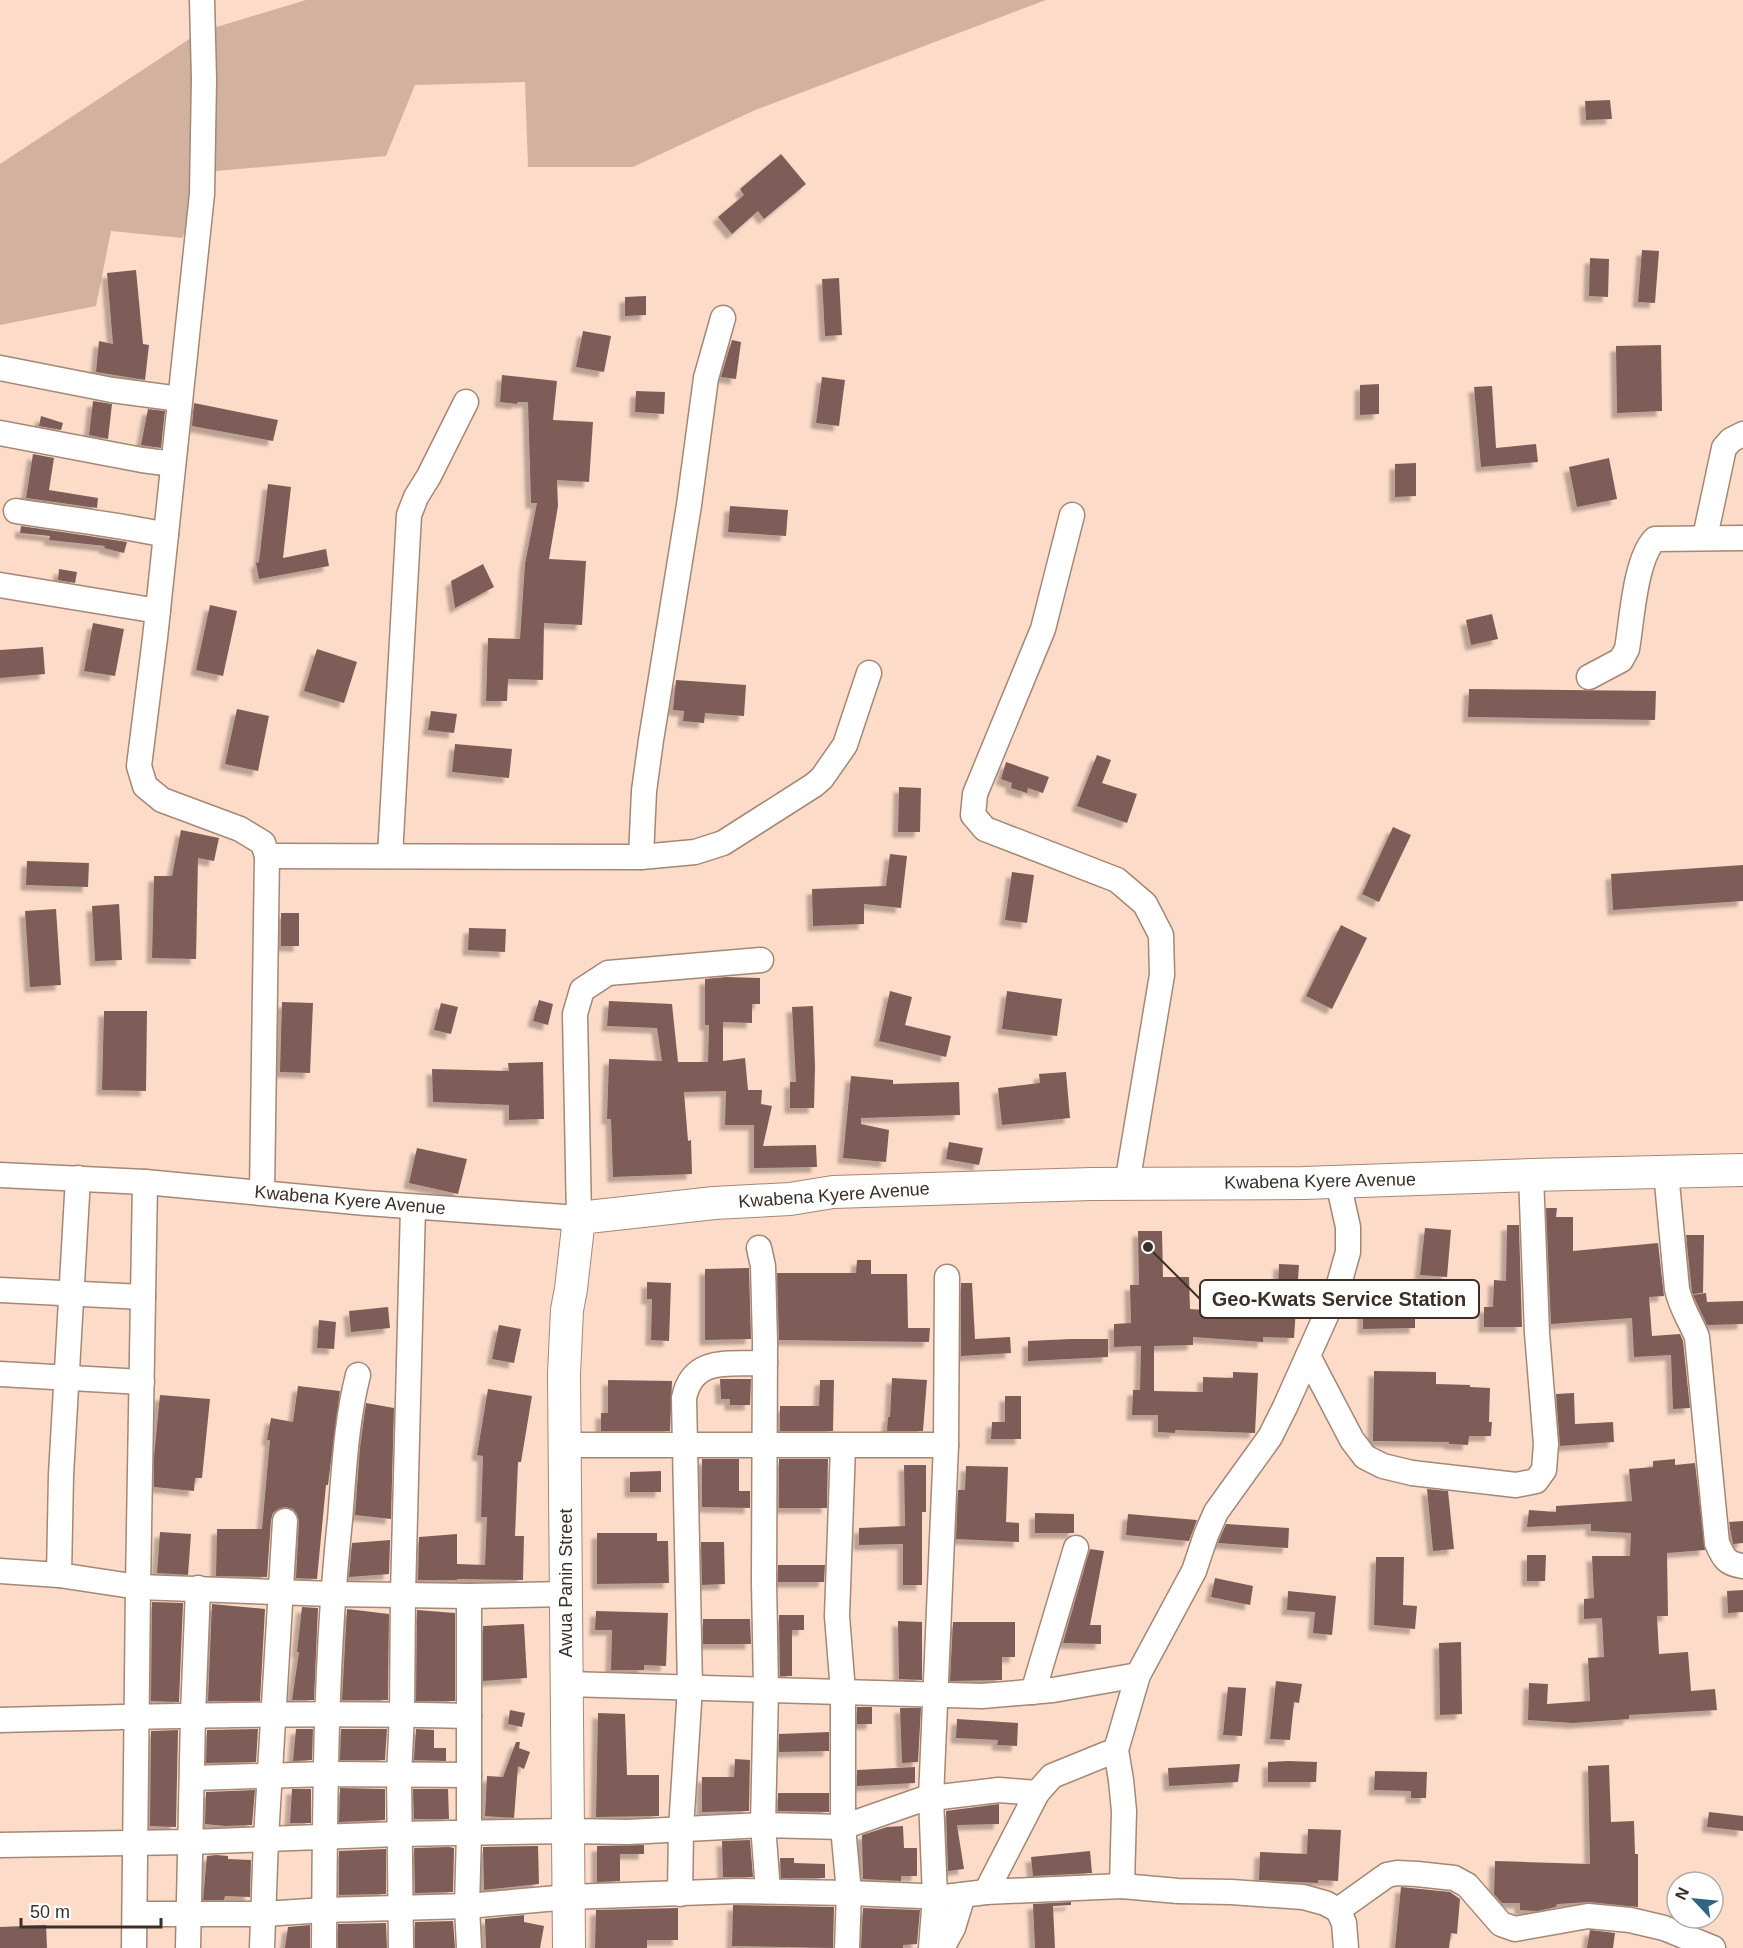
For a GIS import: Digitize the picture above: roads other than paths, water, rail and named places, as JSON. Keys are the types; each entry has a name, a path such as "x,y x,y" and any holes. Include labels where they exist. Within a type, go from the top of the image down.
{"main road":[{"name":"Kwabena Kyere Avenue","path":"579,1218 714,1203 790,1199 833,1192 1127,1184 1338,1182 1531,1174 1743,1170"},
{"name":"Awua Panin Street","path":"569,1948 564,1374 567,1310 579,1218"}],"street":[{"path":"202,0 204,79 202,194 158,611 139,766 145,786 162,800 240,829 263,843 267,856 262,1192"},
{"path":"641,857 644,790 689,505 706,378 723,318"},
{"path":"0,368 112,390 180,399"},
{"path":"390,856 409,514 465,402"},
{"path":"0,433 173,464"},
{"path":"1705,537 1724,448 1731,440 1743,435"},
{"path":"16,511 121,525 166,535"},
{"path":"1072,515 1044,629 975,794 972,816 985,829 1117,880 1145,904 1161,935 1162,975 1127,1184"},
{"path":"1589,677 1621,660 1627,649 1641,562 1647,546 1655,539 1743,538"},
{"path":"0,585 158,611"},
{"path":"267,856 641,857 695,852 723,843 822,778 845,745 869,674"},
{"path":"579,1218 575,1014 582,990 608,973 761,960"},
{"path":"1666,1172 1677,1289 1681,1308 1697,1337 1717,1543 1723,1558 1743,1566"},
{"path":"1308,1356 1352,1440 1365,1457 1383,1466 1412,1473 1516,1485 1536,1481 1544,1470 1546,1444 1537,1333 1531,1174"},
{"name":"Kwabena Kyere Avenue","path":"0,1176 145,1182 413,1207 579,1218"},
{"path":"59,1575 61,1475 78,1178"},
{"path":"134,1948 145,1182"},
{"path":"1122,1886 1124,1811 1116,1750 1138,1675 1194,1571 1216,1512 1270,1437 1337,1291 1348,1252 1348,1227 1338,1182"},
{"path":"401,1948 398,1834 413,1207"},
{"path":"759,1248 763,1266 765,1363 766,1689 763,1825 768,1891"},
{"path":"931,1948 935,1897 931,1798 946,1446 947,1277"},
{"path":"0,1290 143,1297"},
{"path":"680,1894 681,1829 690,1687 684,1398 686,1386 694,1374 707,1365 765,1363"},
{"path":"0,1374 142,1382"},
{"path":"324,1948 332,1594 350,1411 358,1375"},
{"path":"565,1445 946,1446"},
{"path":"843,1446 837,1616 843,1692 843,1827 849,1893 847,1948"},
{"path":"262,1948 266,1838 285,1521"},
{"path":"1033,1692 1076,1548"},
{"path":"0,1571 59,1575 138,1587 332,1594 469,1596 566,1594"},
{"path":"189,1948 193,1715 198,1588"},
{"path":"469,1596 467,1906 469,1948"},
{"path":"567,1684 982,1696 1033,1692 1138,1675"},
{"path":"0,1720 193,1715 469,1716"},
{"path":"942,1948 1037,1792 1052,1776 1116,1750"},
{"path":"192,1778 327,1774 469,1775"},
{"path":"0,1845 191,1842 398,1834 628,1832 763,1825 843,1827 931,1798 999,1790 1037,1792"},
{"path":"1338,1910 1387,1875 1417,1874 1454,1878 1467,1885 1501,1924 1515,1929 1588,1916 1599,1917 1630,1920 1664,1928 1713,1948"},
{"path":"135,1914 264,1914 467,1906 569,1897 768,1891 935,1897 1122,1886 1303,1897 1325,1903 1338,1910 1344,1923 1346,1948"}],"place":[{"name":"Geo-Kwats Service Station","path":"1148,1247"}]}
